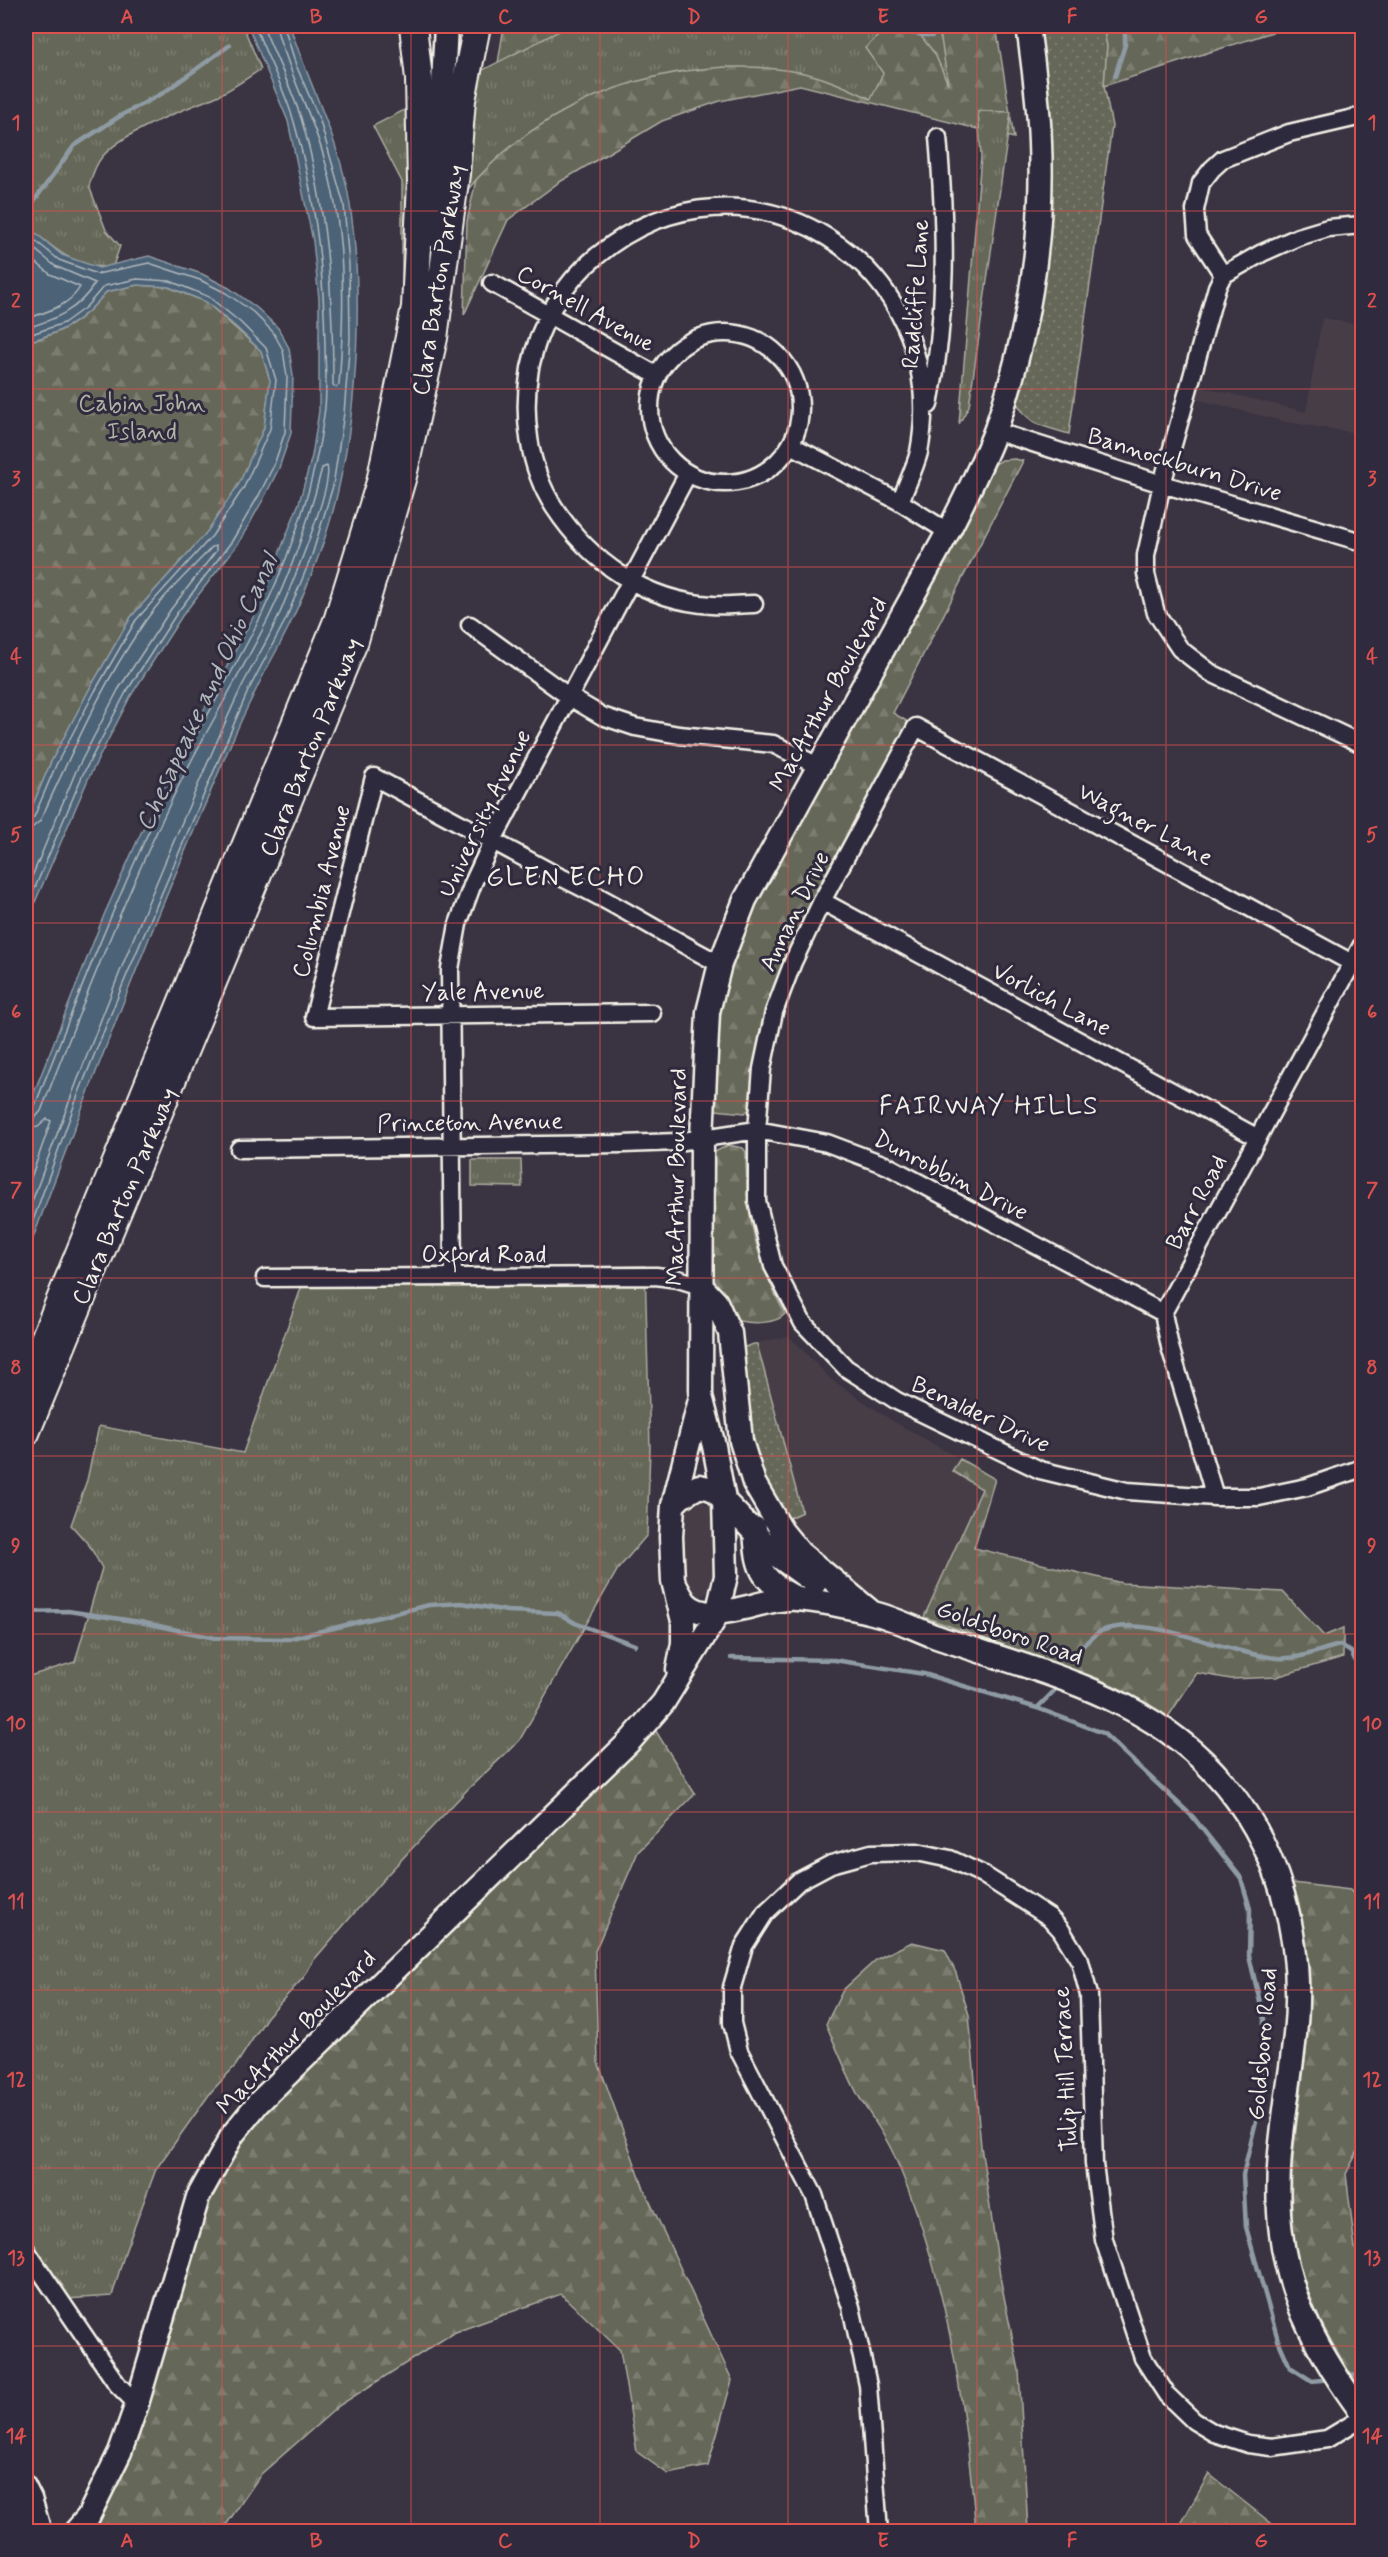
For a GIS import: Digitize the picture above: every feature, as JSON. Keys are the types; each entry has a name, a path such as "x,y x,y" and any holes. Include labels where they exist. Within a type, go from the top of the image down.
{"highway":[{"path":"413,26 419,79 421,182 415,307"},
{"path":"462,100 477,26"},
{"name":"Clara Barton Parkway","path":"26,1432 355,640 403,476 434,338 456,174 462,100"},
{"name":"Clara Barton Parkway","path":"26,1383 337,621 380,482 415,307"}],"main road":[{"name":"Clara Barton Parkway","path":"415,307 432,217 441,122 446,26"},
{"name":"Clara Barton Parkway","path":"462,100 465,26"},
{"name":"MacArthur Boulevard","path":"75,2532 88,2517 120,2452 137,2404 198,2197 233,2134 258,2103 630,1741 656,1712 674,1686 717,1614 726,1576 724,1499 701,1396 702,1137 708,1012 720,964 745,900 948,532 995,431 1031,296 1039,222 1040,144 1028,26"},
{"path":"700,1286 716,1302 730,1333 741,1442 754,1483 782,1531 800,1552 873,1613"},
{"name":"MacArthur Boulevard","path":"674,1686 683,1644 683,1621 673,1581 671,1536 673,1505 701,1396"},
{"path":"754,1483 757,1561 763,1573 777,1589 796,1598"},
{"path":"673,1505 699,1486 713,1489 724,1499"},
{"name":"Goldsboro Road","path":"724,1499 775,1554 810,1580 873,1613 934,1636 1036,1669 1119,1701 1147,1717 1194,1752 1215,1772 1250,1820 1266,1848 1290,1918 1299,1986 1295,2035 1278,2161 1281,2234 1292,2284 1310,2333 1362,2413"},
{"path":"673,1581 685,1602 693,1609 703,1613 717,1614"},
{"name":"Goldsboro Road","path":"717,1614 779,1599 796,1598 873,1613"}],"street":[{"path":"1223,275 1197,235 1195,210 1201,183 1212,169 1223,159 1289,133 1362,116"},
{"name":"Radcliffe Lane","path":"918,453 935,375 944,296 945,217 938,137"},
{"path":"754,604 712,605 670,598 630,581 598,560 571,532 549,500 534,464 527,426 527,387 534,349 548,314 578,271 618,237 666,216 717,207 769,212 818,230 861,261 894,302 915,349 919,370 924,401 918,453 900,502"},
{"path":"1362,225 1328,228 1298,237 1262,253 1223,275 1217,287 1162,484 1146,555 1146,574 1156,613 1180,649 1211,673 1362,744"},
{"name":"Cornell Avenue","path":"492,283 656,375"},
{"path":"730,333 759,341 783,360 797,386 800,416 791,445 772,468 745,482 715,484 687,475 660,448 651,421 649,412 656,375 674,351 700,336 730,333"},
{"name":"Bannockburn Drive","path":"995,431 1162,484 1362,542"},
{"path":"791,445 900,502 948,532"},
{"name":"University Avenue","path":"453,1277 450,969 458,924 472,883 493,840 687,475"},
{"path":"470,625 568,696 602,716 635,727 679,735 773,744 818,766"},
{"name":"Annan Drive","path":"757,1130 762,1069 774,1012 793,962 822,901 916,727"},
{"name":"Wagner Lane","path":"916,727 1352,963"},
{"name":"Columbia Avenue","path":"314,1017 374,777 493,840"},
{"path":"493,840 556,875 585,888 661,933 720,964"},
{"name":"Vorlich Lane","path":"822,901 1258,1138"},
{"name":"Barr Road","path":"1163,1313 1362,945"},
{"name":"Yale Avenue","path":"314,1017 652,1013"},
{"name":"Dunrobbin Drive","path":"702,1137 757,1130 826,1143 888,1166 1163,1313"},
{"name":"Benalder Drive","path":"757,1130 757,1202 773,1266 803,1323 846,1368 905,1405 1040,1470 1127,1491 1215,1497 1259,1497 1307,1487 1362,1468"},
{"name":"Princeton Avenue","path":"239,1149 623,1144 677,1142 702,1137"},
{"name":"Oxford Road","path":"265,1278 656,1276 678,1279 700,1286"},
{"path":"1163,1313 1170,1347 1215,1497"},
{"name":"Tulip Hill Terrace","path":"879,2532 868,2385 851,2307 813,2195 739,2051 732,2023 732,1987 744,1946 765,1913 799,1881 831,1864 871,1853 917,1852 950,1859 982,1875 1049,1917 1061,1930 1080,1961 1089,1995 1094,2163 1104,2240 1143,2358 1167,2395 1194,2421 1214,2433 1248,2444 1272,2447 1327,2439 1362,2418"},
{"path":"26,2250 117,2384 137,2404"},
{"path":"26,2484 33,2498 43,2532"}],"shaded area":[{"path":"1322,318 1362,325 1362,434 1287,422 1196,399 1199,386 1306,412"},
{"path":"789,1336 832,1380 891,1420 995,1479 945,1629 843,1583 777,1517 740,1347"},
{"path":"698,1500 711,1506 718,1564 714,1588 701,1597 689,1591 685,1585 681,1563 680,1532 685,1510 688,1505"}],"green space":[{"path":"26,26 243,26 261,69 223,93 172,114 125,138 112,147 100,160 89,186 106,230 120,246 113,266 88,265 66,256 26,225"},
{"path":"504,26 996,26 1014,138 800,85 720,101 662,121 558,183 508,220 464,315 467,221 488,125"},
{"path":"569,26 889,26 865,48 883,73 871,99 836,83 799,72 753,67 707,68 660,75 616,88 573,107 533,130 496,159 465,193 437,236 402,313 402,182 373,126"},
{"path":"913,26 939,26 948,84 935,54"},
{"path":"1039,26 1103,26 1107,46 1104,86 1112,126 1069,434 1043,426 1030,419 1019,407 1015,398 1038,308"},
{"path":"1103,26 1291,26 1104,86 1107,46"},
{"path":"978,111 1011,112 969,406 959,424 981,156"},
{"name":"Cabin John Island","path":"137,285 168,287 206,302 261,351 270,380 264,428 239,484 207,532 131,617 51,762 26,821 26,342 50,335 71,325 89,311 106,292"},
{"path":"1002,460 1023,461 893,713 910,723 807,915 752,1106 745,1113 715,1110 711,1108 716,1025 726,979 755,900 946,559 988,468"},
{"path":"728,1145 743,1148 746,1152 748,1197 754,1236 766,1274 785,1314 776,1320 757,1323 739,1321 712,1279 709,1161 715,1152"},
{"path":"472,1160 521,1160 522,1187 472,1186"},
{"path":"645,1266 650,1448 647,1535 618,1569 519,1741 467,1790 387,1875 313,1961 304,1977 267,2017 236,2065 211,2092 156,2169 125,2252 112,2296 66,2299 26,2231 26,1677 75,1662 102,1568 89,1545 71,1525 87,1480 99,1426 243,1453 306,1274"},
{"path":"757,1344 802,1512 789,1518 779,1516 751,1445 741,1348"},
{"path":"960,1459 995,1479 974,1548 1122,1583 1283,1592 1324,1636 1343,1628 1343,1657 1276,1677 1231,1679 1197,1673 1168,1717 1123,1690 1097,1678 924,1617 982,1489 952,1471"},
{"path":"649,1720 695,1794 638,1852 595,1951 598,2062 644,2189 732,2380 708,2466 668,2474 637,2452 620,2350 561,2294 453,2333 340,2405 261,2474 222,2531 75,2532 88,2517 198,2197 233,2134"},
{"path":"1293,1883 1350,1890 1362,1904 1362,2143 1346,2174 1355,2248 1362,2262 1362,2391 1340,2357 1312,2302 1295,2243 1292,2181 1309,2026 1310,1981 1305,1939"},
{"path":"912,1942 945,1950 956,1973 969,2015 981,2146 1001,2282 1019,2370 1028,2531 976,2531 966,2434 951,2339 927,2245 912,2198 893,2153 858,2095 826,2024 843,1990 877,1959"},
{"path":"1209,2474 1281,2531 1177,2531"}],"water":[{"name":"Chesapeake and Ohio Canal","path":"248,26 290,26 340,159 346,182 354,238 357,310 351,419 345,453 330,520 312,573 287,631 236,732 159,913 26,1257 26,1113 104,915 139,837 168,777 257,610 299,503 312,456 319,411 319,299 313,241 288,121"},
{"path":"26,225 62,255 99,268 149,256 202,274 229,288 257,308 278,328 289,348 293,376 291,433 279,468 238,544 182,616 130,697 89,777 26,923 26,821 51,762 131,617 207,532 239,484 264,428 270,380 261,351 236,327 206,302 169,287 137,285 106,292 89,311 71,324 61,330 26,342"}],"waterway":[{"path":"347,26 362,27"},
{"path":"859,26 932,36"},
{"path":"1115,76 1125,45 1125,26"},
{"path":"26,212 74,146 120,116 163,93 230,45"},
{"path":"26,1612 68,1611 140,1622 215,1638 288,1639 429,1605 462,1603 507,1611 558,1613 575,1623 635,1645"},
{"path":"1073,1656 1101,1631 1119,1627 1140,1627 1163,1630 1257,1655 1277,1658 1301,1656 1340,1645 1351,1652 1362,1673"},
{"path":"731,1658 834,1660 924,1674 1037,1708 1103,1733 1193,1817 1241,1878 1250,1909 1249,1956 1264,2019 1263,2092 1243,2175 1246,2227 1278,2340 1290,2367 1312,2381 1330,2379"},
{"path":"1037,1708 1054,1691"},
{"path":"1345,2377 1362,2374"}],"district":[{"name":"GLEN ECHO","path":"566,876"},
{"name":"FAIRWAY HILLS","path":"989,1105"}]}
